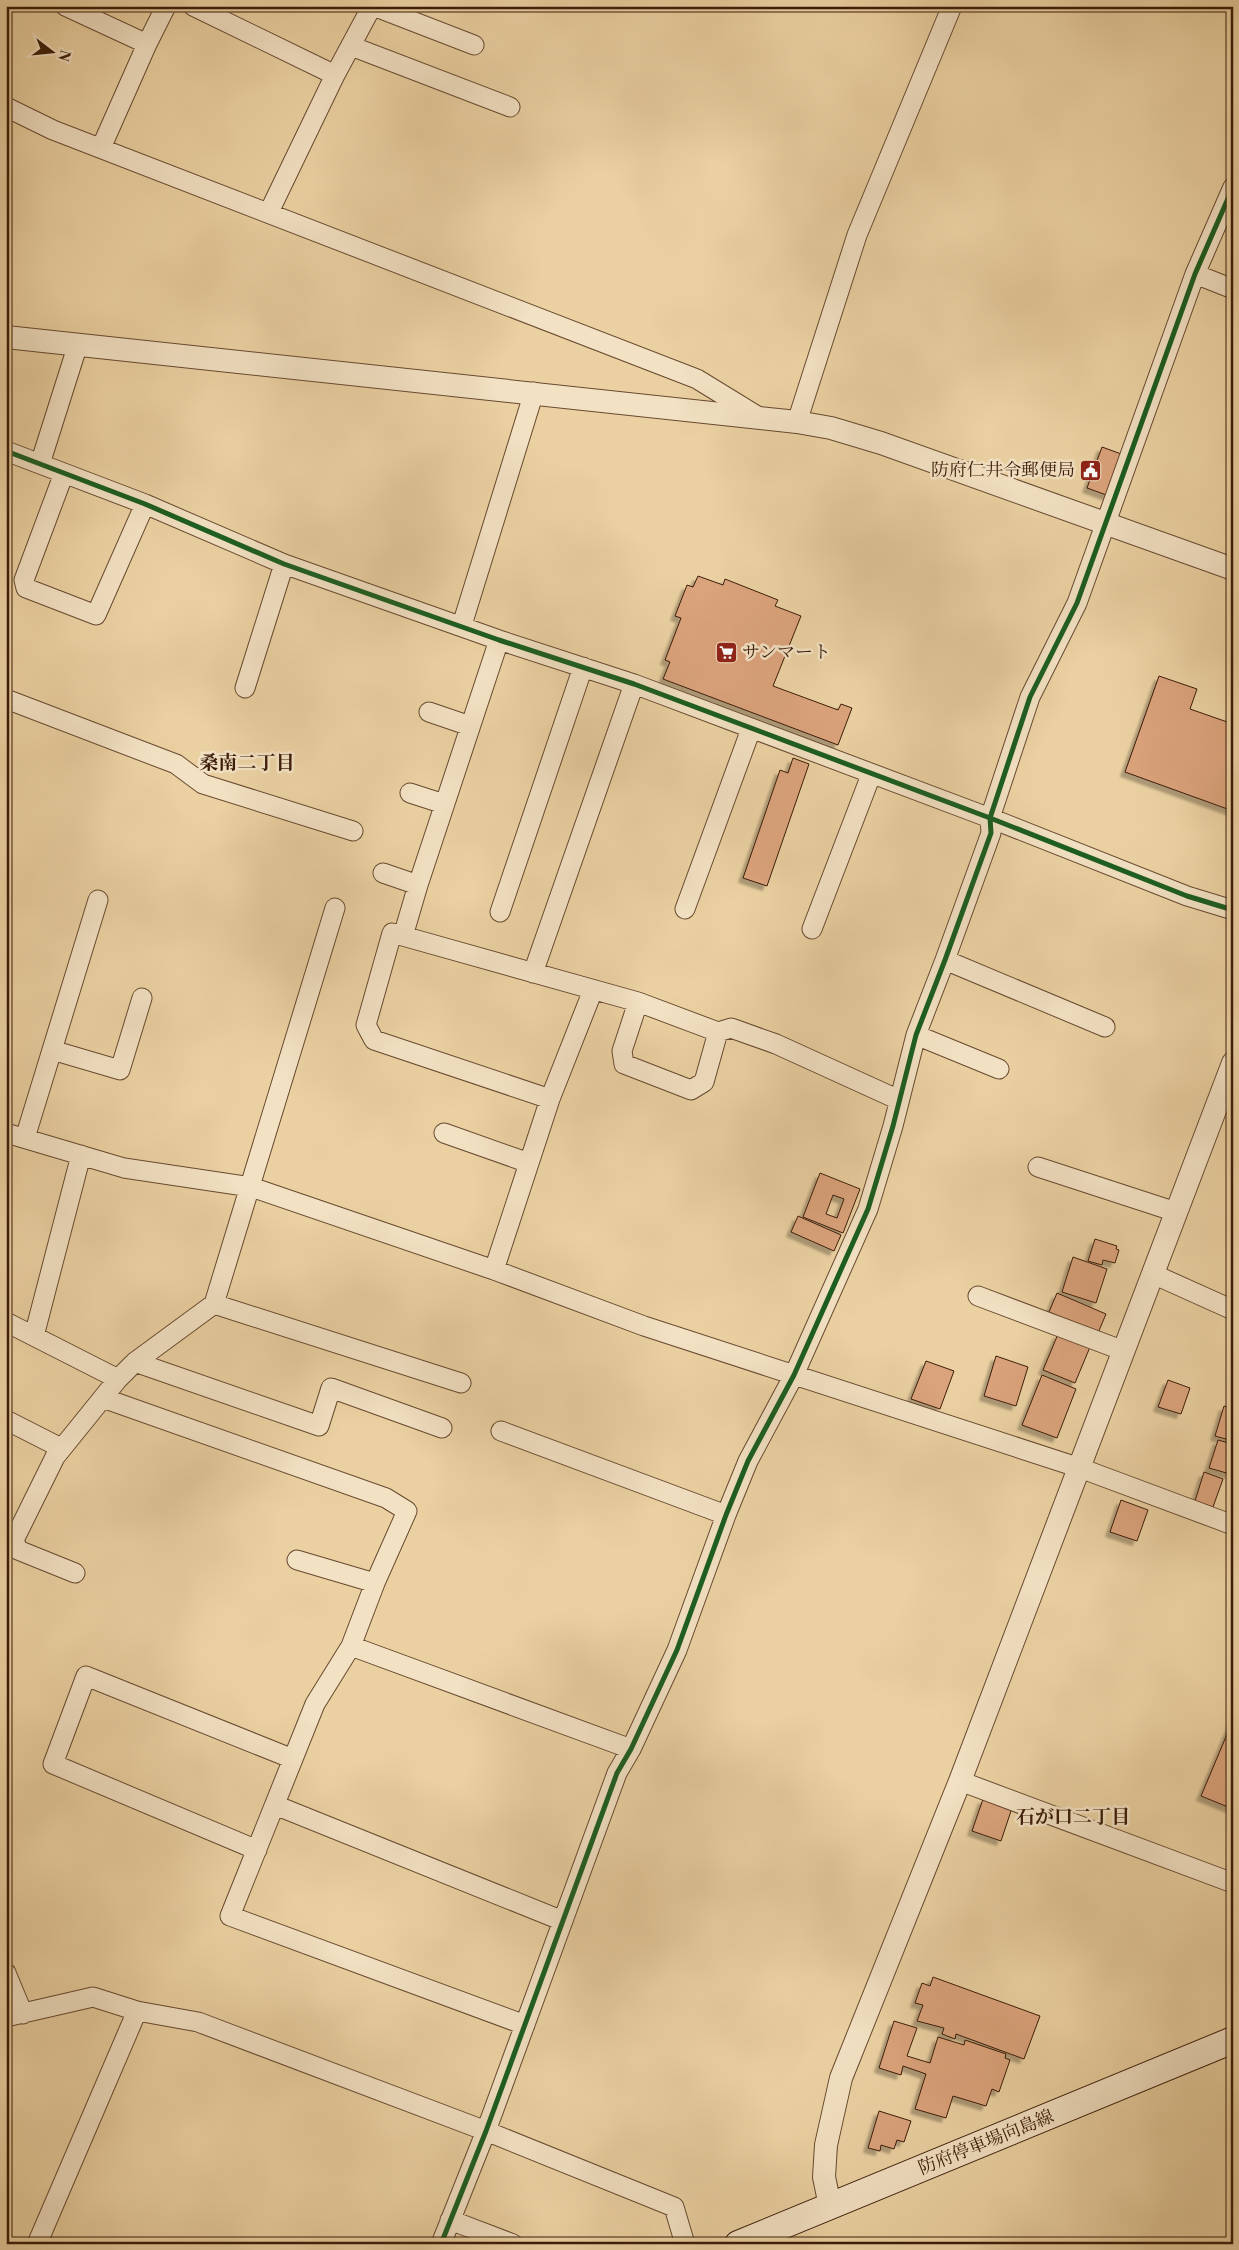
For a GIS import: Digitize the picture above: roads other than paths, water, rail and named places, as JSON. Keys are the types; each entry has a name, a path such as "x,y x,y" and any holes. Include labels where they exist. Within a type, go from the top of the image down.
{"main road":[{"name":"防府停車場向島線","path":"738,2244 770,2237 830,2206 1233,2040"}],"street":[{"path":"65,6 147,44"},
{"path":"102,148 147,44 166,6"},
{"path":"193,6 334,75"},
{"path":"269,212 334,75 373,6 474,45"},
{"path":"797,422 857,235 952,6"},
{"path":"351,46 510,107"},
{"path":"6,107 53,130 698,379 760,418"},
{"path":"441,2244 486,2132 618,1773 677,1650 726,1514 748,1461 794,1375 868,1209 916,1036 991,832 990,818 1030,697 1078,603 1195,274 1233,187"},
{"path":"1195,274 1233,289"},
{"path":"6,337 534,392 797,422 831,428 881,443 1233,569"},
{"path":"40,464 78,344"},
{"path":"462,626 534,392"},
{"path":"6,451 145,504 284,564 499,640 634,684 871,775 990,818 1187,896 1233,910"},
{"path":"64,473 24,580 26,588 88,612 96,615 145,504"},
{"path":"245,688 284,564"},
{"path":"403,936 444,804 499,640"},
{"path":"500,912 583,667"},
{"path":"533,973 634,684"},
{"path":"6,699 176,764 203,784 353,831"},
{"path":"429,712 470,726"},
{"path":"685,909 750,729"},
{"path":"812,929 871,775"},
{"path":"410,793 444,804"},
{"path":"382,873 418,885"},
{"path":"25,1138 98,900"},
{"path":"75,1573 18,1550 10,1542 55,1457 118,1379 135,1362 214,1304 229,1248 251,1187 334,908"},
{"path":"550,1099 374,1040 366,1025 392,933 638,1002 718,1032 731,1028 776,1044 899,1100"},
{"path":"945,960 1105,1027"},
{"path":"494,1270 550,1099 593,990"},
{"path":"52,1050 120,1070 142,998"},
{"path":"638,1002 622,1051 624,1064 691,1090 704,1082 718,1032"},
{"path":"916,1036 999,1069"},
{"path":"830,2206 824,2177 826,2146 841,2078 960,1782 1233,1063"},
{"path":"6,1133 124,1168 251,1187 494,1270 644,1326 1080,1468 1233,1525"},
{"path":"444,1133 529,1163"},
{"path":"34,1336 81,1155"},
{"path":"1038,1167 1176,1212"},
{"path":"1153,1274 1233,1310"},
{"path":"978,1296 1124,1351"},
{"path":"214,1304 461,1383"},
{"path":"6,1322 118,1379"},
{"path":"135,1362 319,1426 331,1388 442,1428"},
{"path":"103,1398 386,1498 407,1511 375,1583 351,1646 315,1704 230,1916 525,2025"},
{"path":"6,1420 61,1448"},
{"path":"501,1431 726,1514"},
{"path":"297,1560 375,1583"},
{"path":"351,1646 631,1749"},
{"path":"257,1850 53,1764 86,1676 293,1759"},
{"path":"960,1782 1233,1883"},
{"path":"275,1805 563,1921"},
{"path":"6,1973 14,2016 92,1998 137,2011 198,2022 486,2132 674,2207 685,2244"},
{"path":"37,2244 137,2011"},
{"path":"450,2220 513,2244"}],"place":[{"name":"防府仁井令郵便局","path":"1091,470"},
{"name":"サンマート","path":"726,652"}],"district":[{"name":"桑南二丁目","path":"247,762"},
{"name":"石が口二丁目","path":"1073,1816"}]}
